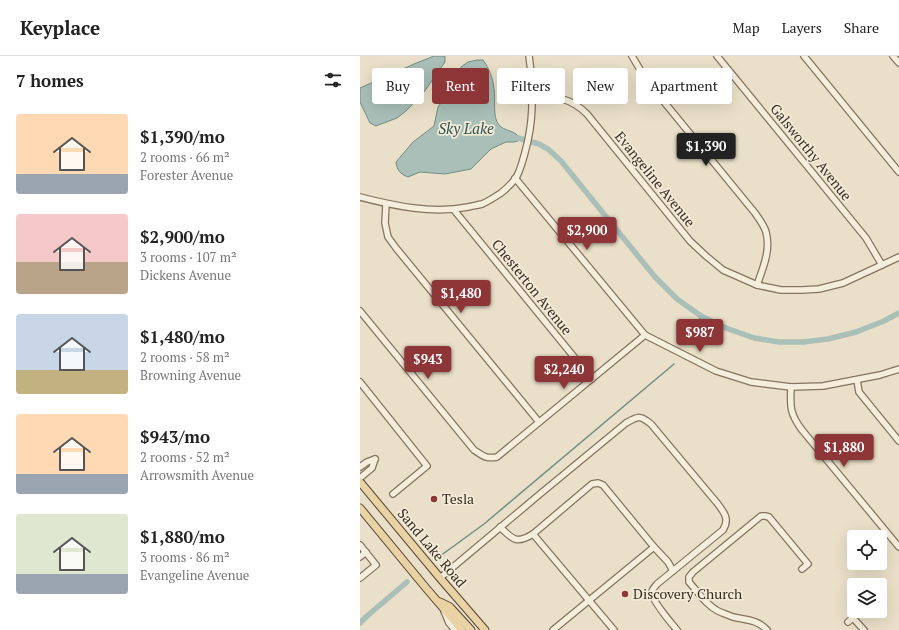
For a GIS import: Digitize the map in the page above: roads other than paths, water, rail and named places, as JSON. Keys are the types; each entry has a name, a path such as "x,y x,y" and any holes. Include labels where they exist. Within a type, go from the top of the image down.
{"main road":[{"name":"Sand Lake Road","path":"360,482 485,630"},
{"path":"360,508 462,630"},
{"path":"436,600 450,607 471,630"}],"street":[{"path":"529,56 531,68"},
{"path":"632,56 645,78 763,224 768,241 767,253 757,285"},
{"name":"Galsworthy Avenue","path":"717,56 866,238 882,266"},
{"path":"804,56 899,172"},
{"path":"893,56 899,63"},
{"name":"Evangeline Avenue","path":"565,100 580,107 587,114 690,241 723,270 742,279 757,285 781,290 819,289 843,283 899,257"},
{"path":"360,197 386,204 429,210 454,210 482,204 495,197 515,178 522,162 529,136 533,104"},
{"path":"515,178 644,335 716,372 750,382 791,387 822,386 880,375 899,369"},
{"path":"386,204 384,223 388,237 539,422"},
{"name":"Chesterton Avenue","path":"454,210 592,379"},
{"path":"360,311 474,450 482,456 489,458 497,457 644,335"},
{"path":"857,380 859,392 899,441"},
{"path":"360,382 427,466 393,494"},
{"path":"791,387 790,401 795,420 899,547"},
{"path":"440,578 626,423 637,417 642,418 651,424 717,503 726,520 726,525 723,530 657,584 653,589 653,598 677,630"},
{"path":"360,467 375,459 372,468 360,478"},
{"path":"500,528 508,536 517,540 525,539 533,534 592,484 598,483 603,485 668,562 673,571"},
{"path":"767,630 752,620 733,617 707,604 689,582 689,577 693,572 761,516 769,517 808,564 802,569"},
{"path":"533,534 614,630"},
{"path":"360,545 376,565 360,578"},
{"path":"553,630 654,547"},
{"path":"360,557 366,552"},
{"path":"443,608 449,623 455,630"},
{"path":"848,622 853,618 864,630"}],"water":[{"path":"434,56 445,56 445,62 441,68 432,68 432,81 424,92 424,68 405,68"},
{"name":"Sky Lake","path":"483,60 488,68 460,68 468,62"},
{"name":"Sky Lake","path":"489,70 495,93 495,113 497,122 501,127 516,134 518,136 518,141 506,142 491,149 471,169 445,174 420,172 408,177 403,175 398,169 396,162 413,142 434,126 438,107 440,104 489,104"},
{"path":"372,83 372,104 413,104 397,118 376,126 370,123 360,102 360,88"}],"waterway":[{"path":"518,138 539,144 548,149 561,161 655,277 677,299 701,316 726,328 754,338 779,342 803,342 828,339 856,332 884,321 899,313"},
{"path":"696,326 701,316"},
{"path":"436,559 484,524 674,364"},
{"path":"360,623 407,582"}],"place":[{"name":"Tesla","path":"434,499"},
{"name":"Discovery Church","path":"625,594"}]}
